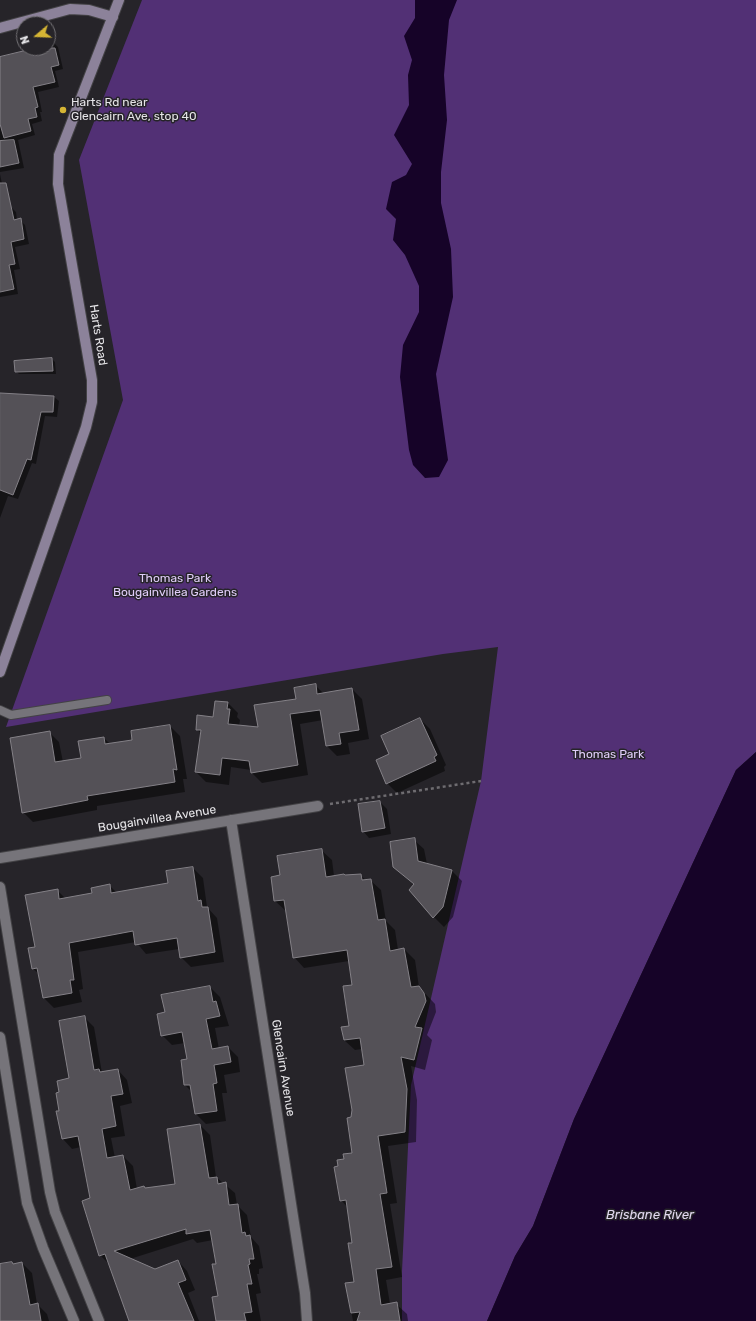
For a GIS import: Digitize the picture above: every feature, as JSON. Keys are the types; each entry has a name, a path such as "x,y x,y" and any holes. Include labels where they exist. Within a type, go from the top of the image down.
{"street":[{"name":"Harts Road","path":"0,672 86,427 92,402 92,380 87,346 58,184 59,155 119,0"},
{"path":"0,28 70,9 89,10 113,17"},
{"name":"Bougainvillea Avenue","path":"0,858 318,806"},
{"name":"Glencairn Avenue","path":"232,820 305,1293 307,1321"},
{"path":"0,887 50,1192 55,1212 99,1321"},
{"path":"0,1037 27,1203 43,1248 74,1321"}],"lane":[{"path":"0,710 11,715 107,700"}],"path":[{"path":"335,803 481,781"}],"green space":[{"path":"142,0 756,0 756,752 736,770 574,1119 533,1226 515,1256 487,1321 402,1321 402,1271 411,1085 481,781 498,647 443,654 6,727 123,400 79,160"}],"water":[{"path":"415,0 457,0 449,20 444,75 447,120 441,172 441,203 451,249 453,297 436,374 448,460 439,477 425,478 413,465 409,450 400,377 403,345 419,312 419,286 405,255 393,240 396,219 386,209 392,182 406,175 412,164 394,135 409,105 408,75 412,60 404,36 415,18"},
{"name":"Brisbane River","path":"756,752 756,1321 487,1321 515,1256 533,1226 574,1119 736,770"}],"building":[{"path":"56,52 59,65 51,67 55,82 33,87 38,107 35,108 37,117 28,119 31,131 4,138 0,124 0,57 16,53 16,56 56,56"},
{"path":"14,140 19,163 0,167 0,141"},
{"path":"0,183 6,183 14,220 21,218 24,239 11,242 15,264 9,265 14,289 0,292"},
{"path":"52,358 53,371 15,372 14,361"},
{"path":"0,393 54,396 53,412 41,412 31,460 27,459 13,495 0,490"},
{"path":"316,684 317,694 352,688 359,730 339,733 341,744 326,746 320,710 290,714 298,765 251,773 249,761 222,758 220,775 195,772 201,730 196,730 197,715 213,717 215,701 228,702 227,709 230,709 228,724 258,727 254,705 296,699 294,688"},
{"path":"420,718 437,755 434,757 436,761 386,784 376,760 389,754 381,736"},
{"path":"170,725 177,770 173,769 175,782 87,796 88,800 22,813 10,738 50,731 55,762 81,758 78,741 104,737 105,744 132,740 131,731"},
{"path":"380,801 385,828 362,832 358,804"},
{"path":"415,838 418,861 452,870 443,907 433,918 409,890 414,884 393,867 390,842"},
{"path":"322,849 326,877 344,874 361,874 362,880 371,879 378,920 385,919 390,951 404,948 411,987 419,986 424,993 426,1001 415,1027 422,1028 414,1060 401,1057 407,1089 405,1132 378,1136 387,1193 380,1194 392,1267 376,1269 381,1305 397,1302 400,1321 357,1321 360,1312 351,1313 345,1283 354,1282 348,1243 352,1243 346,1200 340,1201 334,1167 338,1166 337,1160 344,1159 343,1154 352,1153 347,1118 351,1117 352,1110 345,1068 364,1065 360,1038 344,1040 341,1027 349,1026 343,986 352,985 347,950 293,958 284,900 274,901 271,877 280,875 277,856"},
{"path":"193,867 198,901 201,900 202,907 208,907 215,952 180,958 177,938 135,945 133,931 69,943 74,980 70,980 72,993 43,998 37,968 32,969 28,948 35,947 25,895 58,889 59,899 92,893 91,888 110,884 111,893 168,883 166,871"},
{"path":"210,986 213,1002 216,1001 220,1016 206,1019 212,1049 228,1046 231,1062 214,1065 217,1083 213,1084 217,1111 195,1114 190,1085 184,1085 181,1060 187,1059 182,1032 161,1036 157,1014 165,1012 161,995"},
{"path":"85,1016 94,1070 99,1069 100,1072 118,1069 123,1094 111,1096 116,1126 102,1129 107,1158 123,1155 130,1190 144,1186 145,1188 175,1184 167,1129 200,1124 209,1178 217,1177 218,1184 226,1182 229,1205 238,1204 242,1233 245,1232 246,1236 250,1235 254,1259 249,1259 250,1264 248,1265 252,1284 247,1284 252,1312 244,1313 246,1321 216,1321 212,1297 218,1296 212,1264 216,1264 210,1230 186,1234 186,1229 114,1251 155,1269 178,1260 186,1280 178,1283 194,1321 129,1321 105,1254 99,1256 82,1201 90,1198 78,1136 62,1139 56,1111 59,1111 56,1093 59,1092 57,1081 69,1078 59,1021"},
{"path":"12,1262 13,1264 22,1262 30,1305 38,1303 41,1321 0,1321 0,1264"}],"place":[{"name":"Harts Rd near Glencairn Ave, stop 40","path":"63,110"}],"park label":[{"name":"Thomas Park Bougainvillea Gardens","path":"175,586"},
{"name":"Thomas Park","path":"608,755"}]}
